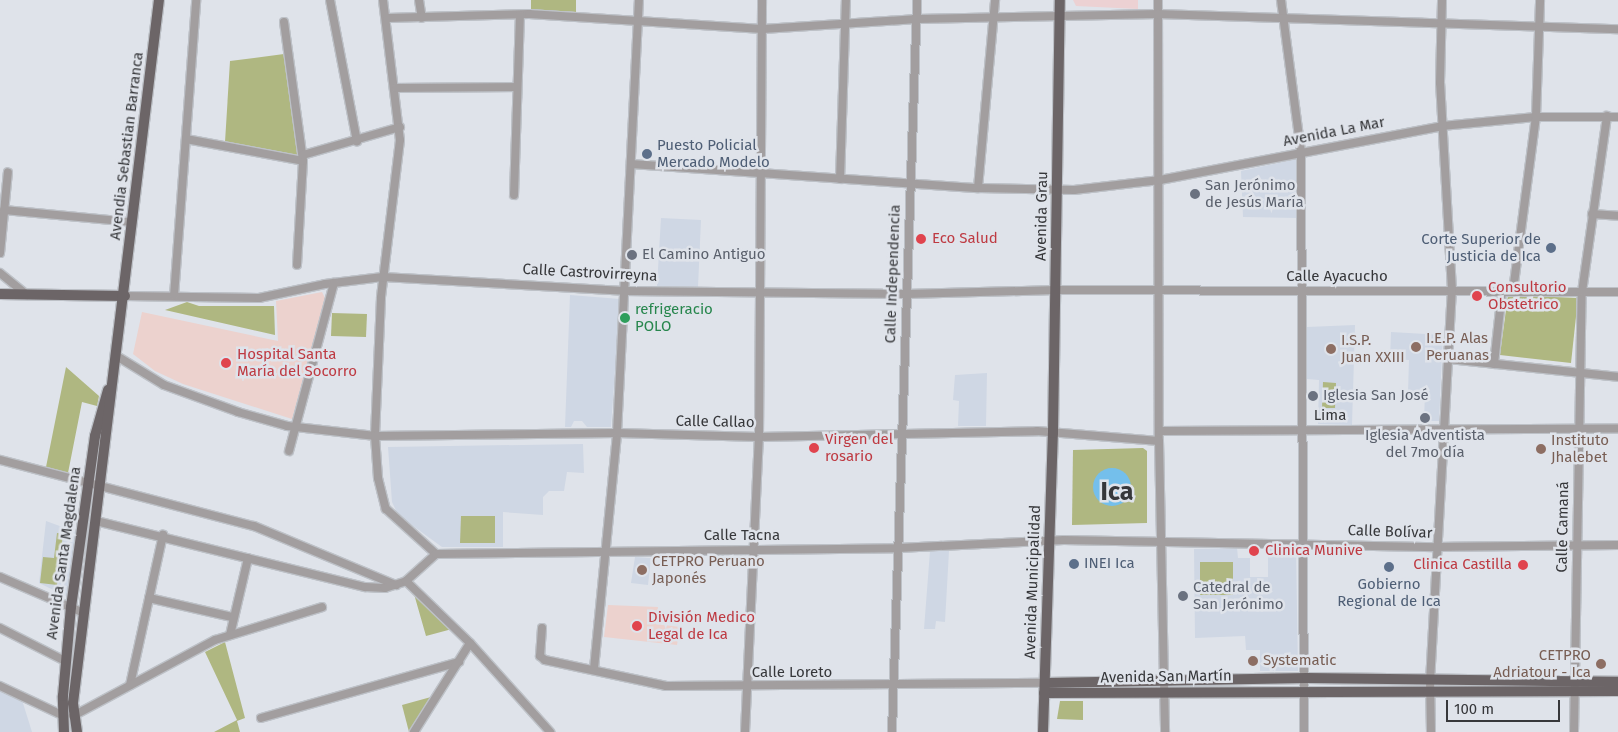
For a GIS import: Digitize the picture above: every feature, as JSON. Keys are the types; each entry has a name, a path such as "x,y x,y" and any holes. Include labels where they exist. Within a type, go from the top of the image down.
{"main road":[{"name":"Avendia Sebastian Barranca","path":"125,296 159,0"},
{"name":"Avenida Grau","path":"1053,433 1060,0"},
{"path":"0,294 125,296"},
{"name":"Avenida Santa Magdalena","path":"77,732 73,716 84,613 100,488 111,380 125,296"},
{"name":"Avenida Santa Magdalena","path":"64,732 62,715 65,661 71,607 99,416 111,380"},
{"name":"Avenida Municipalidad","path":"1043,732 1053,433"},
{"name":"Avenida San Martín","path":"1166,687 1306,678 1430,688"},
{"name":"Avenida San Martín","path":"1044,688 1166,687 1306,690 1576,685 1618,682"},
{"name":"Avenida San Martín","path":"1576,685 1618,691"}],"street":[{"path":"174,296 196,0"},
{"path":"330,0 357,140"},
{"path":"96,521 163,535 351,585 385,588 396,585 406,581 436,554 386,509 379,490 375,436 383,278 399,173 400,127 387,18 383,0"},
{"path":"420,0 422,18"},
{"path":"594,669 608,550 617,433 639,0"},
{"path":"745,732 760,437 762,0"},
{"path":"840,179 846,0"},
{"name":"Calle Independencia","path":"892,732 909,183 917,0"},
{"path":"978,188 995,0"},
{"path":"1158,0 1162,291 1159,441 1166,687 1165,732"},
{"path":"1281,0 1301,152 1304,290 1301,543 1306,678 1304,732"},
{"path":"1431,732 1430,688 1452,290 1442,126 1439,23 1442,0"},
{"path":"1513,290 1536,117 1540,0"},
{"path":"387,18 520,14 763,28 917,19 1158,14 1283,15 1618,29"},
{"path":"514,195 520,14"},
{"path":"284,22 303,158 297,265"},
{"path":"396,88 517,87"},
{"name":"Calle Camaná","path":"1574,732 1578,428 1582,292 1607,116"},
{"name":"Avenida La Mar","path":"631,164 978,188 1057,190 1160,180 1442,126 1536,117 1618,117"},
{"path":"186,139 303,158 400,127"},
{"path":"0,253 8,172"},
{"path":"4,210 132,222"},
{"path":"1592,214 1618,216"},
{"path":"0,273 27,295"},
{"name":"Calle Castrovirreyna","path":"125,296 260,298 334,283 383,278 624,291 906,294 1056,290"},
{"path":"289,451 334,283"},
{"name":"Calle Ayacucho","path":"1056,290 1513,290 1618,292"},
{"path":"1494,364 1502,290"},
{"name":"Calle Callao","path":"115,355 164,385 238,412 296,427 375,436 617,433 760,437 1053,433"},
{"path":"1448,359 1580,370 1618,377"},
{"name":"Lima","path":"1160,431 1618,429"},
{"path":"1053,433 1159,441"},
{"path":"0,460 100,488 254,526 396,585"},
{"path":"130,685 163,535"},
{"name":"Calle Bolívar","path":"1049,543 1301,543 1438,547 1618,545"},
{"name":"Calle Tacna","path":"436,554 608,550 899,548 1049,543"},
{"path":"230,635 232,617 248,558"},
{"path":"0,577 84,613"},
{"path":"406,581 470,643 550,732"},
{"path":"149,598 232,617"},
{"path":"73,716 230,635 322,607"},
{"path":"0,628 65,661"},
{"name":"Calle Loreto","path":"542,628 542,659 666,686 1044,688"},
{"path":"414,732 470,643"},
{"path":"261,718 459,662"},
{"path":"0,686 62,715"}],"shaded area":[{"path":"1073,0 1138,0 1138,9 1076,6"},
{"path":"1297,159 1298,218 1243,217 1241,171"},
{"path":"661,218 701,220 698,287 657,286"},
{"name":"Hospital Santa María del Socorro","path":"322,292 325,298 292,419 183,384 155,371 133,354 142,312 278,341 276,301"},
{"path":"570,295 620,299 611,427 587,427 582,421 574,421 571,427 565,427"},
{"name":"I.S.P. Juan XXIII","path":"1355,325 1352,425 1318,424 1319,380 1307,379 1307,327"},
{"name":"I.E.P. Alas Peruanas","path":"1391,332 1443,335 1439,421 1424,421 1425,392 1408,392 1409,360 1390,359"},
{"path":"987,373 986,426 958,426 959,401 953,400 955,375"},
{"path":"583,444 584,473 567,472 564,491 549,491 543,497 543,515 503,512 503,547 442,547 398,515 392,502 388,447"},
{"path":"46,521 76,532 68,597 39,583"},
{"path":"1296,547 1298,671 1260,671 1260,650 1246,650 1245,636 1195,638 1194,549 1237,548 1238,558 1250,558 1250,577 1268,577 1268,548"},
{"path":"930,551 949,551 945,622 936,621 935,629 924,629"},
{"name":"CETPRO Peruano Japonés","path":"635,557 651,558 648,585 631,583"},
{"name":"División Medico Legal de Ica","path":"608,605 658,607 656,624 680,627 677,645 604,637"},
{"path":"0,689 22,700 32,732 0,732"}],"green space":[{"path":"531,0 576,0 576,12 531,10"},
{"path":"284,54 300,156 225,142 230,61"},
{"path":"1508,295 1578,298 1571,363 1500,355"},
{"path":"187,302 199,306 274,306 275,335 165,310"},
{"path":"332,313 367,314 366,337 331,336"},
{"path":"66,367 99,396 97,406 82,402 68,473 46,467"},
{"path":"1323,382 1336,383 1335,408 1322,408"},
{"path":"1143,448 1147,451 1147,523 1072,525 1073,450"},
{"path":"461,516 495,516 495,543 460,543"},
{"path":"57,533 63,534 57,585 40,583 43,557 54,558"},
{"path":"1200,562 1233,562 1233,595 1200,595"},
{"path":"414,594 442,620 452,629 426,636"},
{"path":"225,642 245,718 237,721 240,732 214,732 237,720 205,652"},
{"path":"431,697 409,732 402,705"},
{"path":"1060,701 1083,701 1083,720 1057,719"}],"water":[{"path":"1112,468 1125,474 1131,487 1125,500 1112,506 1099,500 1093,487 1099,474"}],"place":[{"name":"Puesto Policial Mercado Modelo","path":"647,154"},
{"name":"San Jerónimo de Jesús María","path":"1195,194"},
{"name":"Eco Salud","path":"921,239"},
{"name":"Corte Superior de Justicia de Ica","path":"1551,248"},
{"name":"El Camino Antiguo","path":"632,255"},
{"name":"Consultorio Obstetrico","path":"1477,296"},
{"name":"refrigeracio POLO","path":"625,318"},
{"name":"I.E.P. Alas Peruanas","path":"1416,347"},
{"name":"I.S.P. Juan XXIII","path":"1331,349"},
{"name":"Hospital Santa María del Socorro","path":"226,363"},
{"name":"Iglesia San José","path":"1313,396"},
{"name":"Iglesia Adventista del 7mo día","path":"1425,418"},
{"name":"Virgen del rosario","path":"814,448"},
{"name":"Instituto Jhalebet","path":"1541,449"},
{"name":"Clinica Munive","path":"1254,551"},
{"name":"INEI Ica","path":"1074,564"},
{"name":"Clinica Castilla","path":"1523,565"},
{"name":"Gobierno Regional de Ica","path":"1389,567"},
{"name":"CETPRO Peruano Japonés","path":"642,570"},
{"name":"Catedral de San Jerónimo","path":"1183,596"},
{"name":"División Medico Legal de Ica","path":"637,626"},
{"name":"Systematic","path":"1253,661"},
{"name":"CETPRO Adriatour - Ica","path":"1601,664"}],"district":[{"name":"Ica","path":"1117,492"}]}
